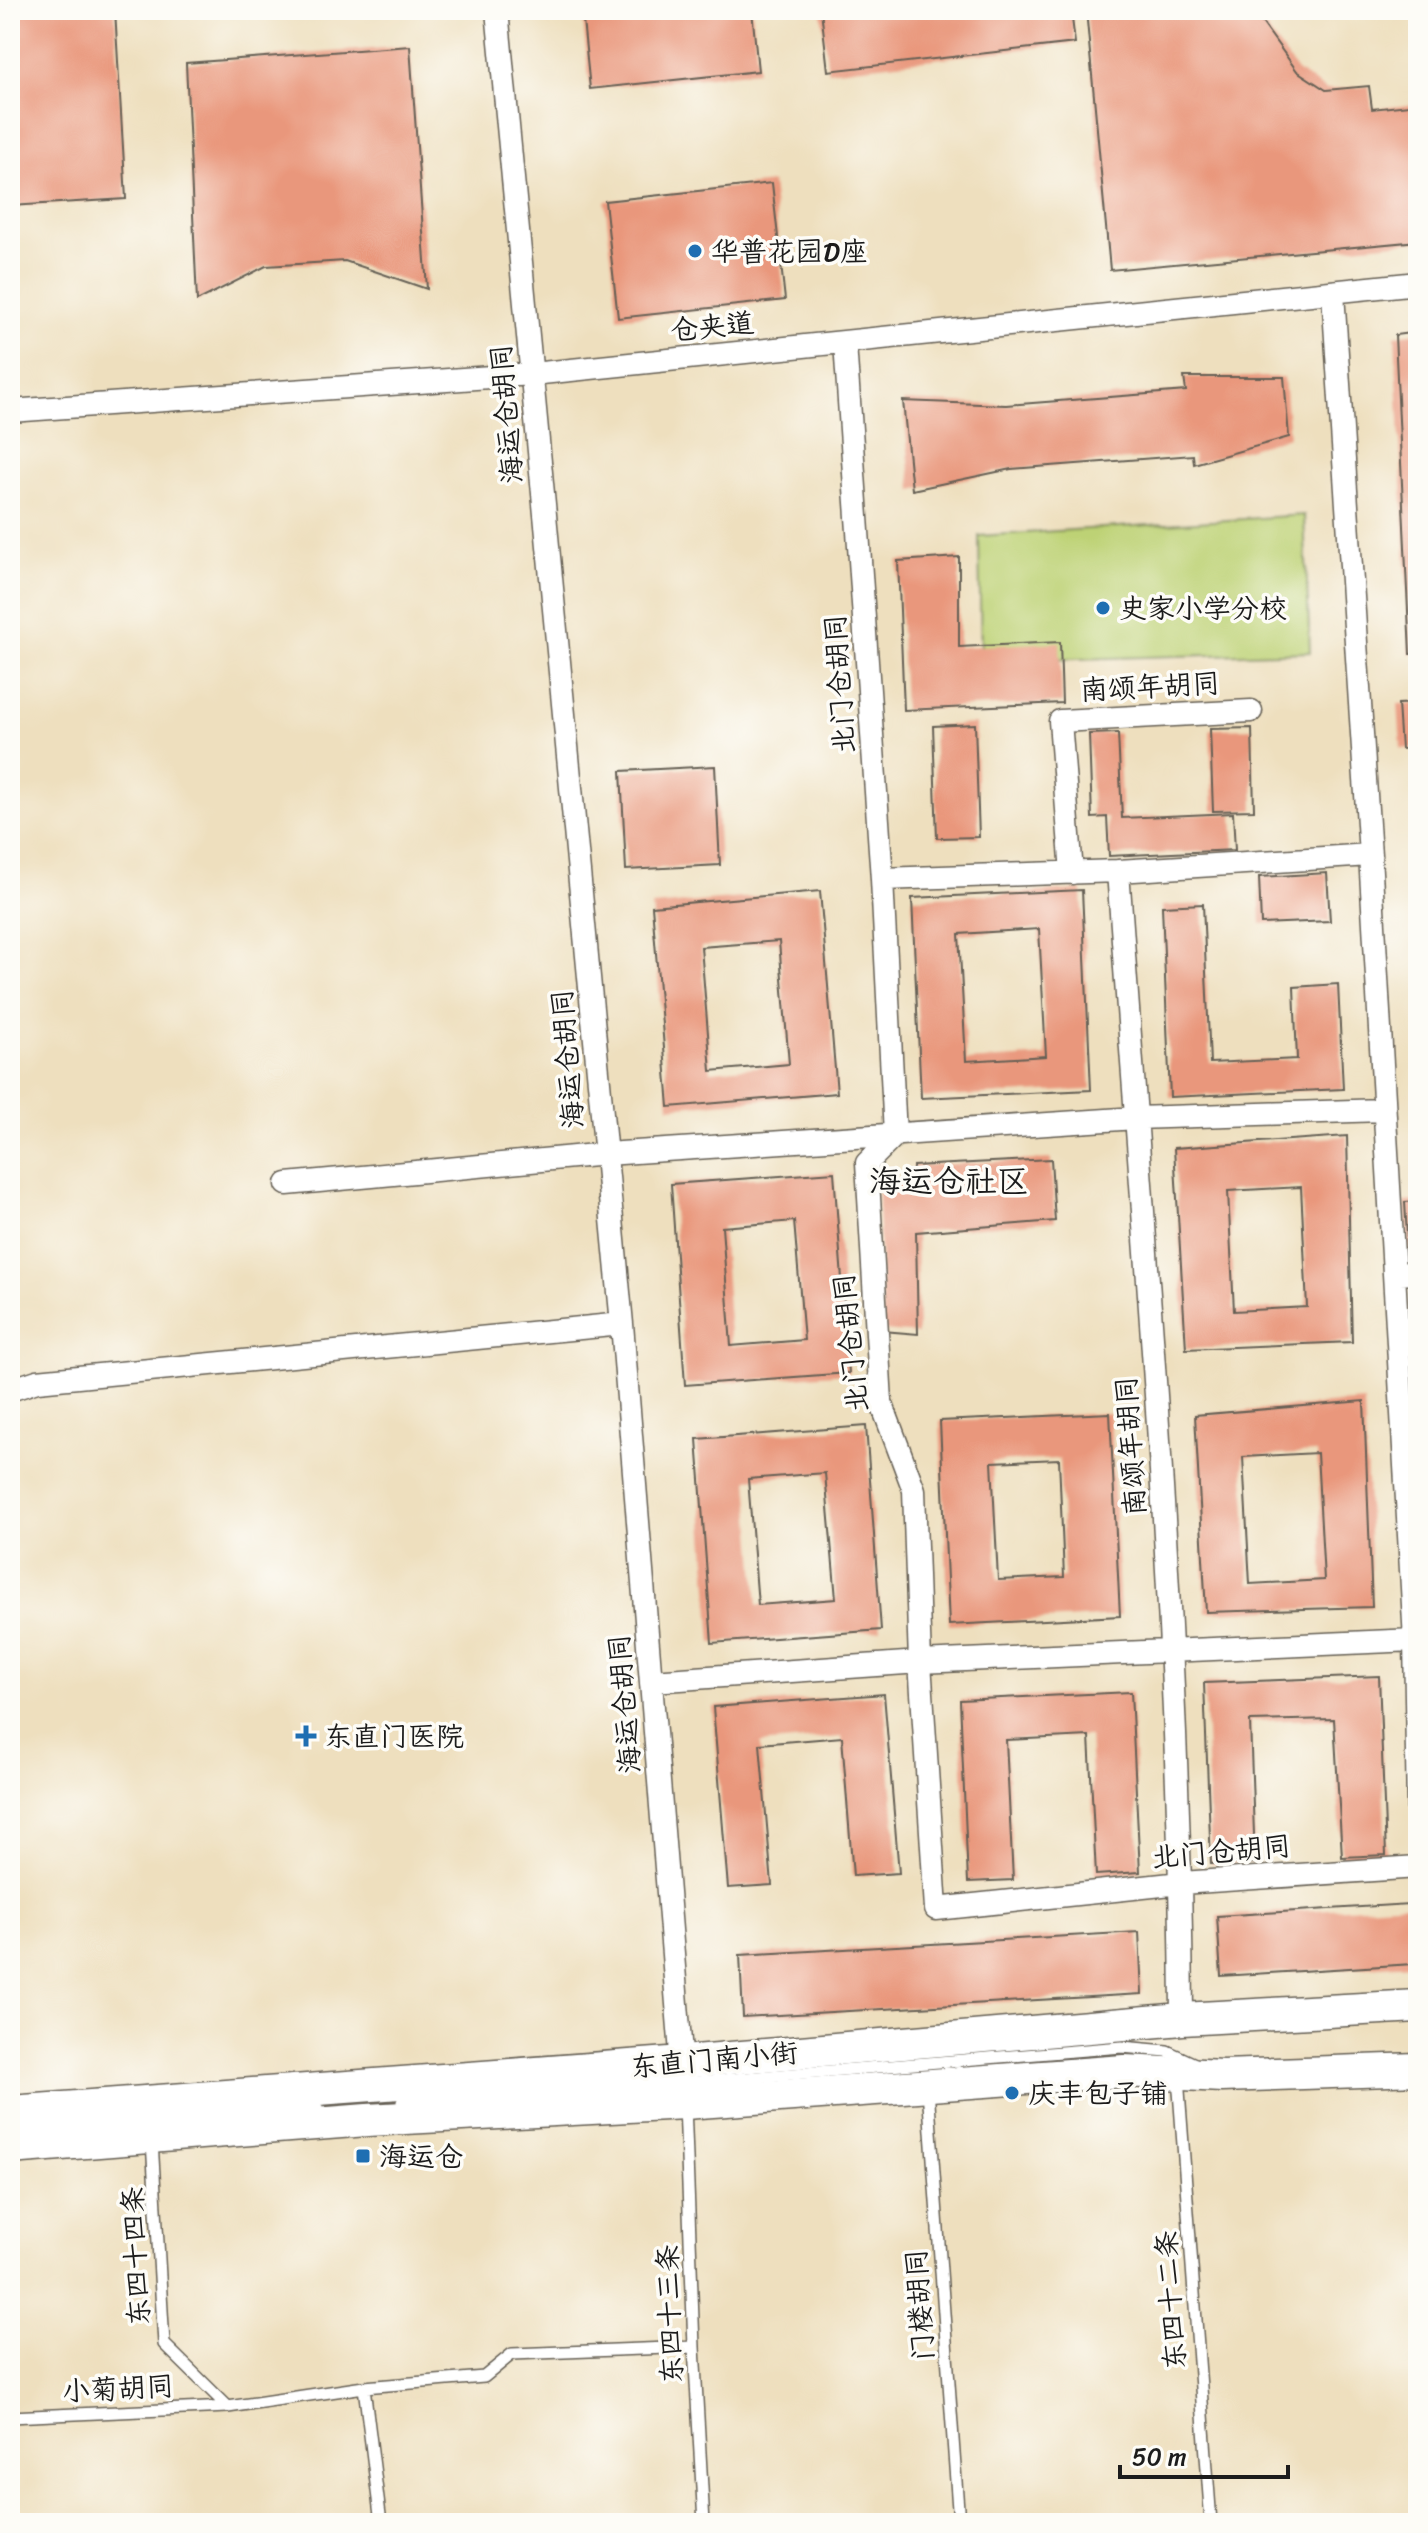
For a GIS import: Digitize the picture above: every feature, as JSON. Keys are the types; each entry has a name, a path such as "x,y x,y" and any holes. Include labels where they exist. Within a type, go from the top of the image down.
{"main road":[{"name":"东直门南小街","path":"10,2148 367,2120 1182,2019 1418,2006"},
{"name":"东直门南小街","path":"10,2112 684,2083 928,2084 1124,2071 1222,2076 1418,2069"}],"street":[{"name":"海运仓胡同","path":"497,10 622,1324 684,2083"},
{"name":"仓夹道","path":"10,411 532,374 1418,283"},
{"path":"1333,293 1370,855 1415,1640 1418,1812"},
{"name":"北门仓胡同","path":"845,343 882,879 895,1135 867,1163 881,1402 914,1490 920,1662 936,1909 1181,1883 1418,1867"},
{"name":"南颂年胡同","path":"1072,873 1060,721 1251,711"},
{"path":"882,879 1118,871 1370,855"},
{"name":"南颂年胡同","path":"1118,871 1159,1410 1181,1883 1182,2019"},
{"path":"287,1184 606,1154 1136,1118 1383,1110"},
{"path":"1394,1274 1418,1273"},
{"path":"10,1390 37,1381 622,1324"},
{"path":"652,1681 920,1662 1415,1640"}],"lane":[{"path":"387,2103 684,2083 1122,2047 1167,2051 1222,2076"},
{"name":"东四十二条","path":"1177,2074 1211,2523"},
{"name":"东四十三条","path":"684,2083 704,2523"},
{"name":"门楼胡同","path":"928,2084 959,2523"},
{"path":"10,2129 324,2108"},
{"name":"东四十四条","path":"152,2137 164,2344 228,2407"},
{"path":"228,2407 364,2387 484,2377 512,2354 694,2347"},
{"path":"364,2387 381,2523"},
{"name":"小菊胡同","path":"10,2417 228,2407"}],"green space":[{"path":"1304,515 1310,652 981,662 979,536"}],"building":[{"path":"10,10 115,10 126,199 10,206"},
{"path":"582,10 752,10 758,71 590,89"},
{"path":"821,10 1071,10 1075,43 828,71"},
{"path":"1086,10 1253,10 1297,71 1326,90 1369,86 1372,109 1418,104 1418,241 1110,270"},
{"path":"410,46 427,289 345,261 266,266 197,301 186,63"},
{"name":"华普花园D座","path":"772,183 785,300 618,318 605,201"},
{"path":"1418,332 1418,654 1410,654 1395,335"},
{"path":"1184,377 1284,377 1289,437 1194,464 1193,455 1011,469 912,490 903,401 1006,405 1186,391"},
{"path":"959,557 959,647 1060,642 1062,703 904,710 898,561"},
{"path":"1418,703 1418,748 1401,749 1398,704"},
{"path":"975,724 979,837 937,838 933,726"},
{"path":"1252,728 1254,810 1213,811 1210,729"},
{"path":"1118,733 1122,818 1233,813 1235,850 1109,856 1107,817 1092,818 1089,734"},
{"path":"715,766 720,865 626,870 621,771"},
{"path":"1327,873 1330,921 1261,924 1259,877"},
{"path":"1082,890 1091,1090 921,1098 912,898","holes":["1039,929 1046,1056 966,1061 959,934"]},
{"path":"820,891 837,1093 669,1107 652,906","holes":["779,941 789,1064 711,1071 701,947"]},
{"path":"1203,904 1210,1063 1297,1059 1294,987 1338,984 1343,1089 1170,1097 1162,906"},
{"path":"1347,1136 1352,1342 1186,1349 1174,1148","holes":["1301,1187 1307,1307 1234,1311 1228,1191"]},
{"path":"1051,1159 1055,1221 916,1232 918,1334 883,1331 877,1181 913,1181 913,1166"},
{"path":"834,1172 849,1373 685,1385 671,1184","holes":["794,1221 804,1340 731,1346 722,1227"]},
{"path":"1418,1201 1418,1253 1408,1254 1405,1202"},
{"path":"1364,1401 1372,1607 1206,1612 1195,1415","holes":["1317,1453 1324,1580 1250,1584 1243,1457"]},
{"path":"1110,1413 1120,1616 949,1625 940,1421","holes":["1059,1459 1064,1577 998,1580 992,1462"]},
{"path":"866,1426 881,1630 712,1643 697,1439","holes":["825,1473 836,1599 758,1605 748,1479"]},
{"path":"1379,1676 1386,1855 1342,1857 1334,1719 1250,1721 1255,1863 1211,1864 1204,1683"},
{"path":"1131,1692 1140,1872 1096,1875 1089,1736 1006,1740 1013,1880 968,1882 960,1700"},
{"path":"884,1694 899,1873 853,1876 842,1737 760,1744 772,1885 728,1888 713,1707"},
{"path":"1409,1904 1413,1964 1221,1976 1217,1916"},
{"path":"1139,1932 1142,1994 743,2017 740,1955"}],"place":[{"name":"华普花园D座","path":"695,251"},
{"name":"史家小学分校","path":"1103,608"},
{"name":"东直门医院","path":"306,1736"},
{"name":"庆丰包子铺","path":"1012,2093"},
{"name":"海运仓","path":"363,2156"}],"district":[{"name":"海运仓社区","path":"949,1181"}]}
